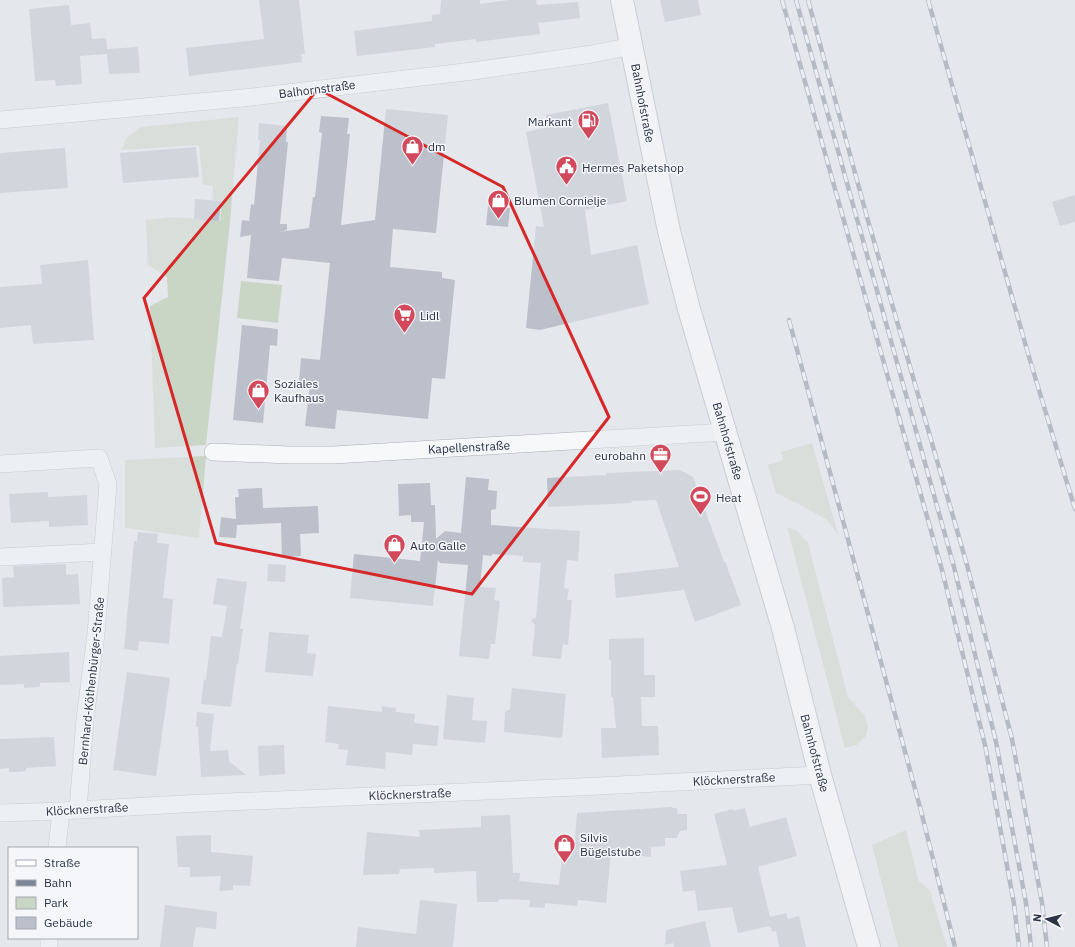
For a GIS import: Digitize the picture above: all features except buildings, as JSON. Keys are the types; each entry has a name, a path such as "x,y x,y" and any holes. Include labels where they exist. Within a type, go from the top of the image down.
{"main road":[{"name":"Bahnhofstraße","path":"622,0 669,231 689,309 783,628 820,775 869,947"}],"street":[{"name":"Balhornstraße","path":"0,115 244,98 473,71 592,54 632,46"},
{"name":"Kapellenstraße","path":"213,452 333,455 725,432"},
{"name":"Bernhard-Köthenbürger-Straße","path":"0,464 99,458 108,484 96,634 78,810"},
{"path":"0,557 103,552"},
{"name":"Klöcknerstraße","path":"0,813 820,775"},
{"path":"57,847 61,811"}],"highlighted area":[{"path":"318,89 503,187 609,417 472,594 216,543 144,298"}],"green space":[{"path":"239,117 230,222 206,445 155,448 150,306 168,297 167,277 148,265 146,220 172,217 220,221 222,201 212,200 213,186 203,185 199,145 121,150 127,138 141,127"},
{"path":"241,281 282,285 278,323 237,318"},
{"path":"812,443 838,534 827,520 776,493 768,465 783,460 781,452"},
{"path":"206,456 199,538 125,528 125,460"},
{"path":"787,527 797,531 808,543 848,697 865,716 868,727 866,736 857,745 845,748"},
{"path":"906,830 918,880 930,891 947,947 898,947 872,845"}],"railway":[{"path":"782,0 942,570 985,745 1014,904 1019,947"},
{"path":"796,0 954,567 996,742 1026,903 1031,947"},
{"path":"808,0 867,217 967,565 1012,739 1042,903 1047,947"},
{"path":"928,0 1029,357 1075,509"},
{"path":"789,320 921,811 955,947"}],"place":[{"name":"Markant","path":"588,140"},
{"name":"dm","path":"412,166"},
{"name":"Hermes Paketshop","path":"567,186"},
{"name":"Blumen Cornielje","path":"498,220"},
{"name":"Lidl","path":"405,334"},
{"name":"Soziales Kaufhaus","path":"258,410"},
{"name":"eurobahn","path":"661,474"},
{"name":"Heat","path":"701,516"},
{"name":"Auto Galle","path":"394,564"},
{"name":"Silvis Bügelstube","path":"564,864"}]}
